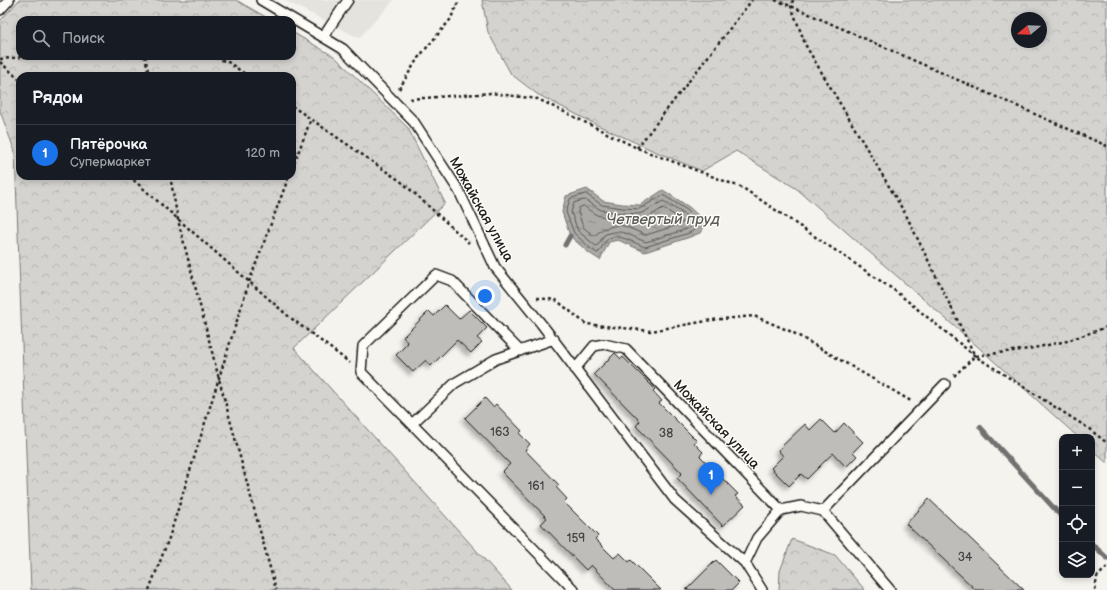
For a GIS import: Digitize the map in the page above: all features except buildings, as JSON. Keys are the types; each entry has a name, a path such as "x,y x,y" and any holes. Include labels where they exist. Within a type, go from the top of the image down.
{"lane":[{"path":"0,10 9,0"},
{"name":"Можайская улица","path":"261,0 288,16"},
{"path":"323,37 348,0"},
{"name":"Можайская улица","path":"296,21 343,49 414,122 459,191 495,267 554,340 675,500 745,563 762,590"},
{"path":"520,351 452,281 436,275 363,346 360,372 574,590"},
{"path":"412,424 455,383 496,359 554,340"},
{"name":"Можайская улица","path":"575,369 594,346 604,344 626,349 781,510"},
{"path":"823,511 945,384"},
{"path":"745,563 758,538 781,510 801,506 823,511 890,590"}],"path":[{"path":"392,100 418,58 450,20 459,0"},
{"path":"638,148 752,0"},
{"path":"775,0 1107,146"},
{"path":"793,0 791,6 806,46 906,215 975,356"},
{"path":"0,61 16,59"},
{"path":"146,60 148,72"},
{"path":"222,60 228,62 242,72"},
{"path":"0,61 16,76"},
{"path":"392,100 491,93 538,100 638,148 743,188 894,290 975,356 1088,428 1107,443"},
{"path":"296,109 403,183 472,246"},
{"path":"296,159 311,120"},
{"path":"133,180 287,315 360,372"},
{"path":"171,180 178,220 276,590"},
{"path":"149,590 169,538 249,282 287,180"},
{"path":"519,296 556,300 586,324 651,331 712,320 754,316 792,332 922,408"},
{"path":"945,384 975,356 1030,349 1068,341 1107,327"},
{"path":"1096,590 1097,577 1107,567"}],"shaded area":[{"path":"284,0 394,0 359,38"}],"green space":[{"path":"19,0 236,0 264,16 16,16 16,60 296,60 296,34 335,57 408,128 445,203 294,348 512,590 31,590 16,180 296,180 296,72 16,72 16,179 15,152 0,111 0,21"},
{"path":"482,0 1107,0 1107,463 1095,453 1095,434 1075,434 977,346 797,189 736,151 702,171 595,124 537,94 511,74 488,32"},
{"path":"792,539 835,555 865,590 779,590 780,571"}],"water":[{"name":"Четвертый пруд","path":"587,189 603,201 640,205 663,190 689,207 703,220 702,232 645,252 618,240 609,242 600,260 589,253 570,236 562,212 566,196"}],"waterway":[{"path":"565,245 570,236"},
{"path":"980,427 1059,514"},
{"path":"1095,547 1107,558"}],"place":[{"name":"Пятёрочка","path":"711,495"}]}
